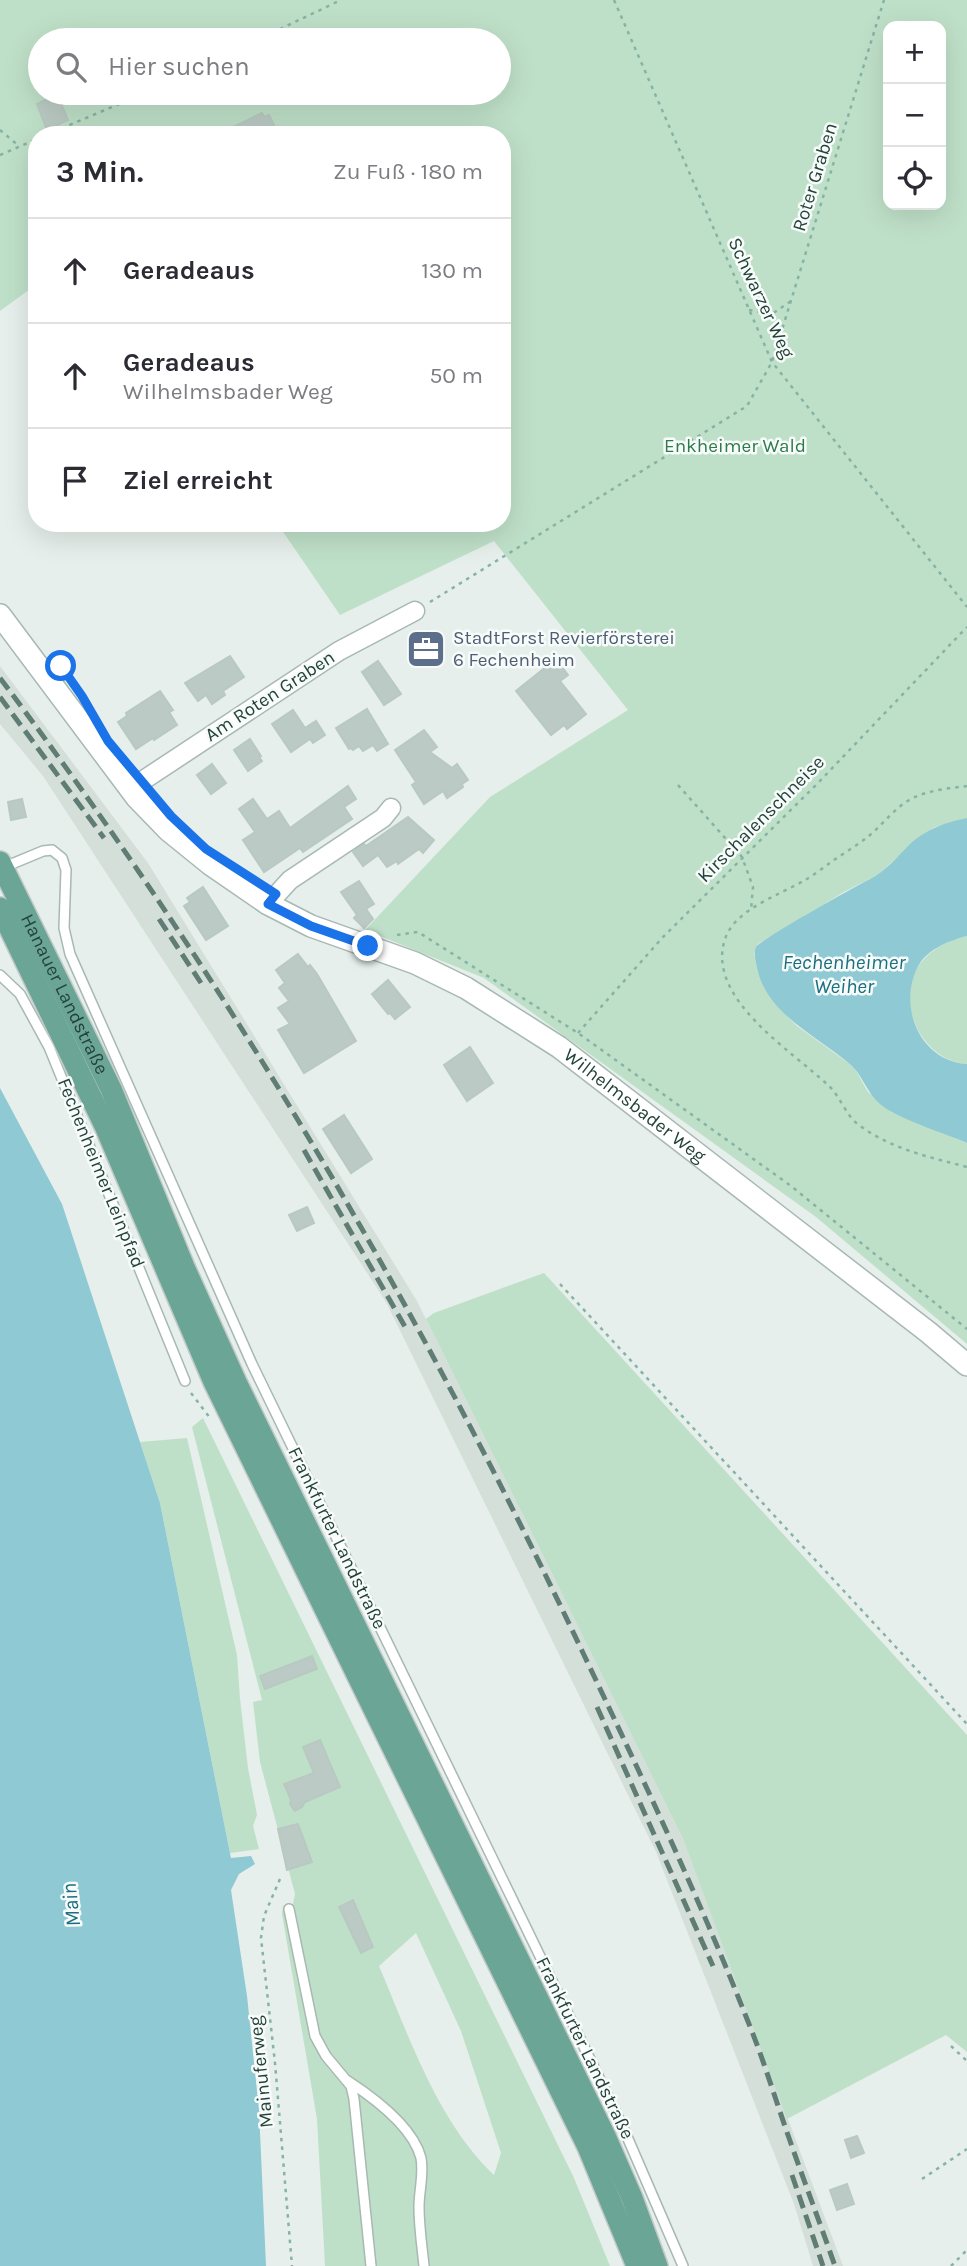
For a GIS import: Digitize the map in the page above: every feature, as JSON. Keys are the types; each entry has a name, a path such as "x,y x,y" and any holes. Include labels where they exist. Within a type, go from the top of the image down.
{"main road":[{"name":"Hanauer Landstraße","path":"1,866 111,1089 184,1267 236,1382 605,2136 657,2266"},
{"path":"0,908 105,1126 214,1382 588,2147 637,2266"}],"street":[{"name":"Am Roten Graben","path":"130,789 339,651 415,611"},
{"name":"Wilhelmsbader Weg","path":"0,615 130,789 186,846 268,904 311,926 415,963 466,988 559,1047 967,1365"},
{"path":"268,904 290,880 383,818 391,807"}],"lane":[{"name":"Frankfurter Landstraße","path":"1,866 43,851 52,850 62,858 68,878 64,928 70,954 198,1245 252,1364 622,2125 682,2266"},
{"name":"Fechenheimer Leinpfad","path":"0,975 20,994 49,1047 185,1381"},
{"path":"289,1909 316,2036 326,2056 347,2080 391,2113 420,2155 422,2170 419,2206 424,2266"},
{"path":"347,2080 354,2099 370,2266"}],"path":[{"path":"282,28 341,0"},
{"name":"Schwarzer Weg","path":"614,0 772,362 967,607"},
{"name":"Roter Graben","path":"415,611 747,405 772,362 884,0"},
{"path":"67,126 117,105"},
{"path":"0,130 19,146"},
{"path":"0,155 28,142"},
{"path":"749,310 772,314 792,300"},
{"name":"Kirschalenschneise","path":"967,627 827,774 663,937 578,1033 790,1186 967,1329"},
{"path":"678,785 742,858 753,887 751,910"},
{"path":"967,786 915,797 895,811 870,835 808,879 738,919 726,936 722,953 724,970 740,1003 762,1029 832,1089 856,1123 911,1152 967,1167"},
{"path":"560,1284 967,1724"},
{"name":"Mainuferweg","path":"280,1879 264,1916 261,1938 275,2063 292,2266"},
{"path":"951,2046 967,2061"},
{"path":"922,2179 967,2150"},
{"path":"951,2266 967,2250"}],"shaded area":[{"path":"0,666 148,863 417,1301 683,1839 843,2266 813,2266 794,2204 656,1852 386,1302 43,776 0,724"}],"green space":[{"name":"Enkheimer Wald","path":"0,0 967,0 967,818 935,827 923,834 879,874 767,938 757,945 754,954 758,972 781,1010 797,1026 854,1067 868,1092 904,1116 967,1143 967,1344 816,1217 484,978 365,930 490,797 628,710 494,541 340,615 283,532 511,532 511,126 28,126 28,291 0,311"},
{"path":"967,936 967,1064 950,1060 924,1039 915,1024 910,1007 910,990 914,974 928,955"},
{"path":"544,1273 967,1735 967,2052 946,2035 787,2119 683,1839 426,1319 434,1313"},
{"path":"203,1418 574,2178 610,2266 325,2266 317,2119 282,1914 283,1906 293,1904 295,1894 260,1762 253,1702 262,1700 192,1427","holes":["416,1933 461,2031 501,2153 494,2175 474,2153 440,2104 379,1966"]},
{"path":"187,1438 237,1655 248,1768 257,1815 253,1826 259,1849 230,1853 160,1503 140,1442"}],"water":[{"name":"Fechenheimer Weiher","path":"967,818 967,936 941,946 924,958 913,978 910,995 911,1011 924,1041 950,1060 967,1064 967,1143 901,1117 878,1102 851,1065 796,1024 771,999 763,985 755,955 756,947 761,942 876,876 923,834 944,824"},
{"name":"Main","path":"0,1088 62,1204 160,1503 231,1858 251,1856 255,1864 239,1874 231,1890 247,1996 259,2110 266,2266 0,2266"}],"building":[{"path":"37,105 62,105 68,120 55,126 45,126"},
{"path":"262,113 264,117 269,115 274,126 235,126"},
{"name":"StadtForst Revierförsterei 6 Fechenheim","path":"428,631 444,654 424,667 409,645"},
{"path":"230,656 244,677 223,691 225,695 212,704 206,695 198,701 185,683"},
{"path":"556,659 568,675 560,681 586,714 567,729 564,725 551,735 516,691"},
{"path":"378,661 401,694 384,705 362,672"},
{"path":"160,691 173,710 169,712 177,725 136,749 118,722 127,716 126,713"},
{"path":"367,709 388,744 377,751 373,745 363,751 359,746 353,750 349,749 336,728"},
{"path":"293,710 305,728 316,721 325,735 313,743 310,739 291,752 272,724"},
{"path":"424,730 437,747 430,752 452,768 457,764 468,780 447,798 443,791 424,804 412,785 416,782 395,750"},
{"path":"250,739 262,761 248,771 234,750"},
{"path":"212,764 226,783 211,794 197,775"},
{"path":"348,786 356,799 344,807 352,819 303,852 300,848 264,872 243,840 255,832 239,809 253,799 267,819 279,811 290,828"},
{"path":"22,799 26,817 11,820 8,802"},
{"path":"408,817 434,840 423,853 419,849 398,864 397,861 387,867 378,855 363,866 353,852"},
{"path":"359,881 374,904 366,909 373,919 364,928 354,918 357,915 341,892"},
{"path":"203,887 228,926 206,940 184,906 190,902 187,898"},
{"path":"298,954 317,974 356,1041 304,1073 278,1030 290,1024 278,1008 289,1001 279,988 285,983 276,970"},
{"path":"388,980 410,1007 395,1019 372,994"},
{"path":"470,1047 493,1083 467,1101 444,1065"},
{"path":"344,1115 372,1159 351,1173 323,1129"},
{"path":"307,1207 314,1223 297,1231 289,1215"},
{"path":"312,1656 317,1669 265,1689 260,1676"},
{"path":"320,1740 340,1787 305,1802 295,1811 284,1784 314,1773 303,1747"},
{"path":"298,1824 312,1862 287,1870 278,1829"},
{"path":"353,1900 373,1947 361,1953 339,1907"},
{"path":"857,2136 864,2153 851,2158 845,2140"},
{"path":"847,2184 854,2204 837,2210 830,2190"}],"railway":[{"path":"0,678 84,793 242,1030 317,1151 456,1400 522,1527 689,1881 753,2034 835,2266"},
{"path":"0,697 104,838"},
{"path":"159,919 201,983"},
{"path":"304,1150 408,1332"},
{"path":"597,1707 713,1966"},
{"path":"792,2175 823,2266"}],"place":[{"name":"StadtForst Revierförsterei 6 Fechenheim","path":"426,649"}],"route":[{"path":"61,666 108,741 171,816 206,849 276,894 268,904 311,926 368,946"}]}
